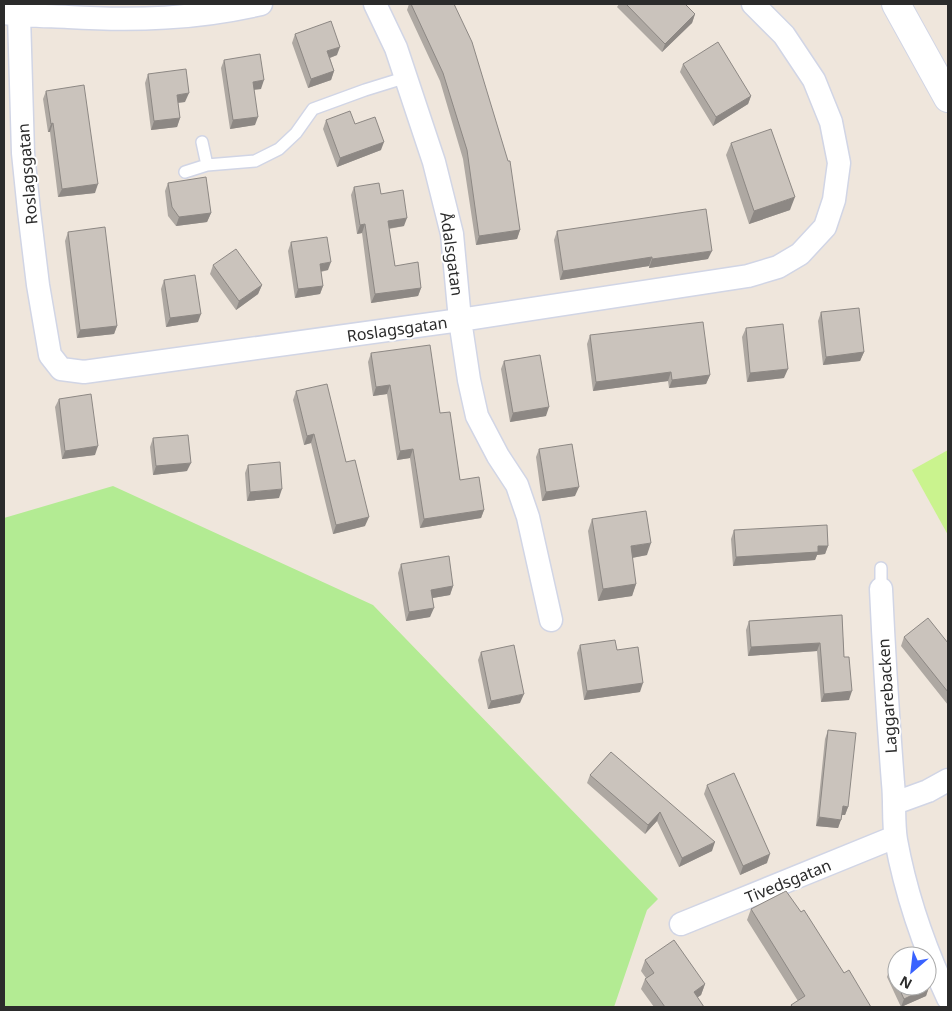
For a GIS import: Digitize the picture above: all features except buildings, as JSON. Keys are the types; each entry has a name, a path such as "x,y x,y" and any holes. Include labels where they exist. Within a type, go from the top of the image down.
{"main road":[{"path":"896,4 948,98"}],"street":[{"path":"14,10 108,20 155,19 199,15 261,4"},
{"name":"Ådalsgatan","path":"375,4 396,48 407,77 434,162 452,234 460,320 469,380 477,416 498,456 517,485 528,518 551,620"},
{"name":"Roslagsgatan","path":"14,10 23,154 38,285 50,355 61,369 84,372 460,320 748,276 778,267 800,254 825,227 834,200 839,163 831,122 814,80 784,34 753,4"},
{"name":"Laggarebacken","path":"881,579 889,732 895,803 895,837 916,924 948,998"},
{"path":"895,803 928,791 948,780"},
{"name":"Tivedsgatan","path":"681,924 895,837"}],"lane":[{"path":"185,172 207,165 255,161 279,149 296,133 313,109 407,77"},
{"path":"202,142 207,165"}],"green space":[{"path":"948,450 948,535 912,470"},
{"path":"113,486 373,605 658,899 647,910 614,1007 4,1007 4,518"}]}
